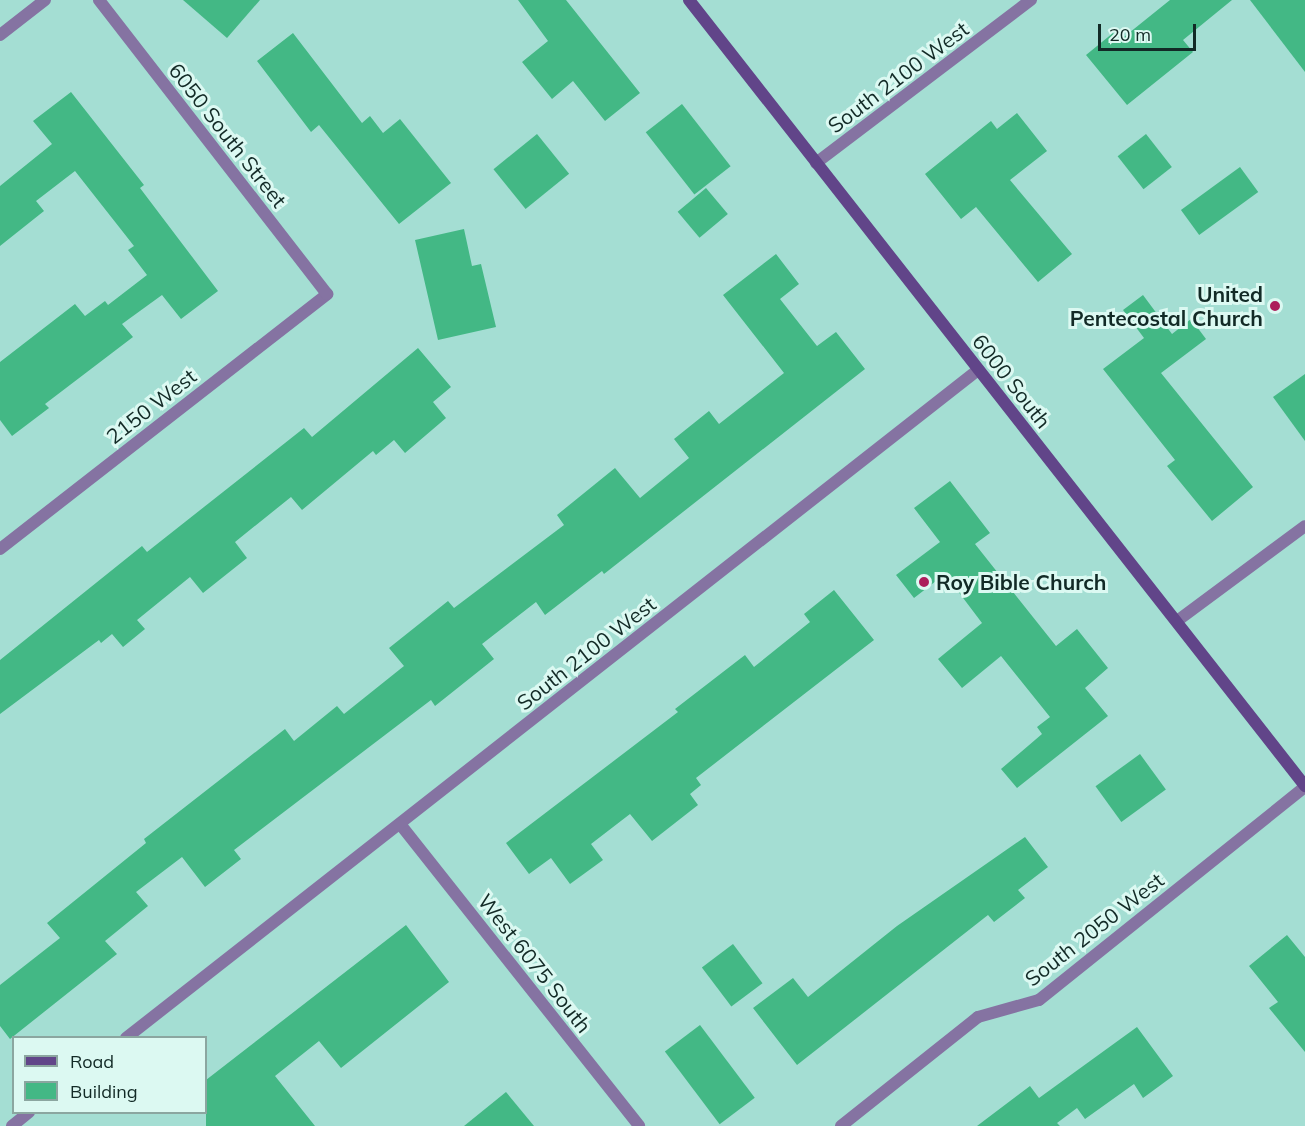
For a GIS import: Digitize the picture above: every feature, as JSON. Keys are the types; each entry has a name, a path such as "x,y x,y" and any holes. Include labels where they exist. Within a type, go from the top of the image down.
{"street":[{"path":"0,35 45,0"},
{"name":"6050 South Street","path":"99,0 327,294"},
{"name":"6000 South","path":"689,0 1305,787"},
{"name":"South 2100 West","path":"816,163 1031,0"},
{"name":"2150 West","path":"0,549 327,294"},
{"name":"South 2100 West","path":"129,1036 978,370"},
{"path":"1177,621 1305,526"},
{"name":"South 2050 West","path":"841,1126 978,1017 1039,1000 1305,787"},
{"name":"West 6075 South","path":"400,824 639,1126"},
{"path":"12,1126 28,1114"}],"building":[{"path":"183,0 260,0 227,38"},
{"path":"518,0 566,0 640,93 605,121 573,81 552,99 522,62 548,41"},
{"path":"1170,0 1232,0 1183,40 1193,52 1127,105 1086,55 1113,33 1119,41"},
{"path":"1250,0 1305,0 1305,72"},
{"path":"293,33 362,123 370,116 383,133 400,119 451,183 399,224 319,125 311,132 257,61"},
{"path":"71,92 144,185 140,188 218,291 181,319 162,295 122,324 133,337 45,404 49,408 12,436 0,420 0,362 75,304 85,316 105,301 108,305 147,275 128,250 134,246 75,171 36,201 44,211 0,246 0,186 52,144 33,121"},
{"path":"682,104 731,166 694,195 646,132"},
{"path":"1017,113 1047,151 1010,180 1072,254 1038,282 976,207 961,219 925,174 991,121 997,129"},
{"path":"537,134 569,174 526,209 493,169"},
{"path":"1146,134 1172,167 1143,189 1118,156"},
{"path":"1240,167 1258,192 1199,235 1181,210"},
{"path":"706,188 728,214 700,238 678,212"},
{"path":"464,229 472,266 481,264 496,327 438,340 415,240"},
{"path":"776,254 799,284 780,299 817,346 836,332 865,369 604,574 602,571 545,615 536,602 482,644 494,659 435,706 431,700 234,850 241,859 205,887 182,857 136,892 148,906 105,941 117,954 10,1039 0,1026 0,985 60,938 47,923 146,843 144,839 285,729 294,741 337,706 344,714 404,666 389,648 448,601 454,608 564,525 557,515 615,468 640,498 689,458 674,439 709,411 719,424 784,373 723,295"},
{"path":"1143,295 1172,334 1191,319 1206,339 1161,373 1253,487 1212,521 1167,466 1175,460 1103,369 1144,338 1123,310"},
{"path":"418,348 451,387 433,402 446,418 405,453 394,440 376,455 373,451 302,510 291,497 235,542 247,558 203,593 190,577 137,620 145,629 123,647 112,634 101,643 99,640 0,714 0,660 142,546 147,552 304,428 312,437"},
{"path":"1305,374 1305,441 1273,397"},
{"path":"950,481 990,533 975,544 1056,646 1077,629 1108,668 1085,688 1108,716 1017,788 1001,769 1042,734 1037,727 1050,717 1001,656 962,688 938,659 982,623 945,574 914,598 896,575 940,542 914,508"},
{"path":"834,590 874,640 696,778 701,785 690,794 698,805 652,841 630,814 591,844 603,860 570,884 551,858 529,874 506,843 678,712 675,709 745,655 754,667 810,622 804,614"},
{"path":"1140,754 1166,790 1121,822 1096,786"},
{"path":"1025,837 1048,867 1018,890 1025,898 994,922 988,915 797,1065 753,1008 793,978 808,997 897,926"},
{"path":"406,925 449,982 341,1068 319,1041 275,1076 315,1126 206,1126 207,1079"},
{"path":"1287,935 1305,957 1305,1052 1269,1008 1278,1002 1249,966"},
{"path":"733,944 762,983 731,1007 702,967"},
{"path":"700,1025 755,1098 720,1124 665,1051"},
{"path":"1137,1027 1173,1076 1143,1098 1134,1084 1085,1119 1077,1108 1057,1123 1060,1126 977,1126 1030,1086 1039,1098"},
{"path":"506,1092 534,1126 464,1126"}],"place":[{"name":"United Pentecostal Church","path":"1275,306"},
{"name":"Roy Bible Church","path":"924,582"}]}
